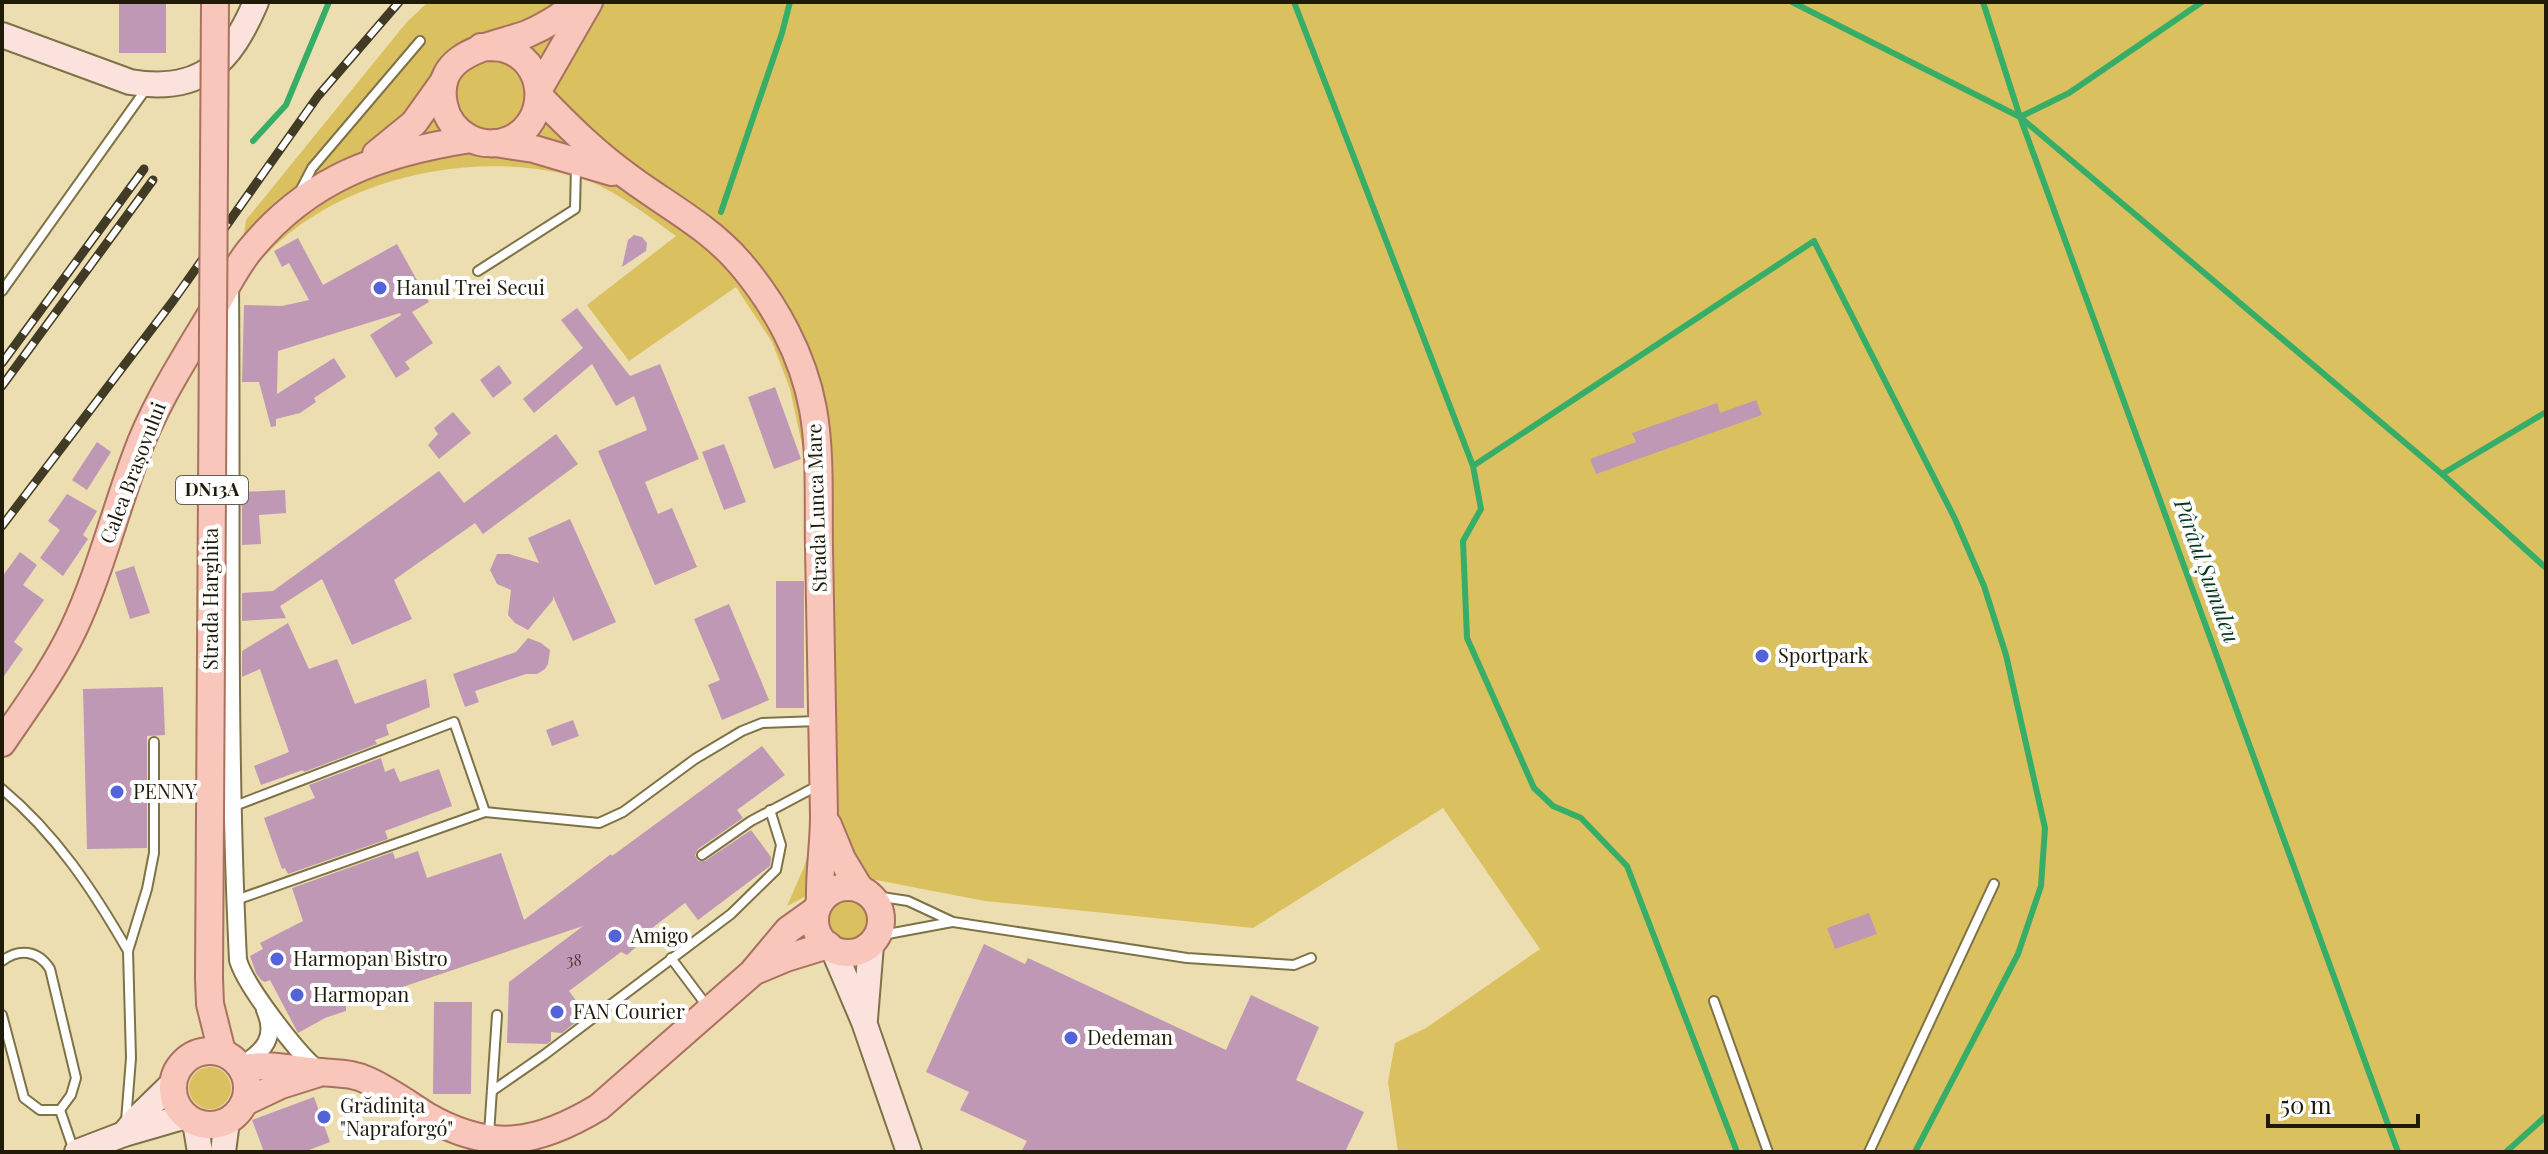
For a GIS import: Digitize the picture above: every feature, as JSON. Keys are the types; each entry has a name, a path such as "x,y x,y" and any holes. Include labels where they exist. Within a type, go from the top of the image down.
{"main road":[{"name":"Strada Harghita","path":"193,1055 210,1004 215,2"},
{"path":"2,35 113,76 149,85 188,81 217,65 233,48 256,2"},
{"path":"579,2 546,25 481,47 453,64 445,79 443,102 446,114 461,133 483,141 509,140 531,123 539,93 589,2"},
{"path":"481,47 512,51 525,60 534,73 539,93"},
{"name":"Calea Brașovului","path":"364,164 414,123 445,79"},
{"name":"Strada Lunca Mare","path":"539,93 581,138 630,179 702,227 739,262 779,319 804,376 816,435 824,816 818,906"},
{"name":"Strada Lunca Mare","path":"483,141 534,149 630,179"},
{"name":"Calea Brașovului","path":"2,743 45,681 73,629 153,416 230,279 267,230 317,189 364,164 404,151 483,141"},
{"name":"Strada Lunca Mare","path":"824,816 842,859 864,892"},
{"path":"124,1134 173,1083 179,1067 193,1055 207,1050 235,1062 359,1077 488,1146 529,1138 577,1121 599,1107 752,973 788,930 837,888 864,892 874,901 880,915 864,1022"},
{"path":"818,906 816,930 830,947 864,1022 909,1152"},
{"path":"752,973 786,958 830,947 855,952 874,940"},
{"name":"Strada Harghita","path":"210,1004 235,1062"},
{"path":"223,1152 247,1084 235,1062"},
{"path":"75,1152 124,1134 190,1119 210,1125 281,1085 322,1072"},
{"path":"173,1083 176,1101 190,1119 200,1152"}],"street":[{"path":"230,279 232,807 238,960 247,981 261,1001 305,1059 322,1072"},
{"path":"235,1062 261,1052 270,1038 268,1016 261,1001"}],"lane":[{"path":"291,209 312,168 420,41"},
{"path":"2,291 149,85"},
{"path":"478,271 575,209 576,161"},
{"path":"235,900 485,812 599,823 623,812 695,759 742,731 762,723 823,721"},
{"path":"232,807 454,722 485,812"},
{"path":"124,1134 131,1058 128,951 145,899 154,853 154,742"},
{"path":"702,855 770,810 823,783"},
{"path":"2,789 40,824 64,852 128,951"},
{"path":"492,1091 731,914 776,870 781,845 770,810"},
{"path":"1869,1152 1994,884"},
{"path":"864,892 908,901 953,922 1187,958 1294,965 1311,958"},
{"path":"874,940 953,922"},
{"path":"2,961 11,955 27,952 40,957 50,969 76,1078 71,1095 60,1110"},
{"path":"671,958 710,1011"},
{"path":"1714,1001 1768,1152"},
{"path":"2,1015 24,1098 40,1110 60,1110"},
{"path":"488,1146 497,1015"},
{"path":"60,1110 75,1152"}],"shaded area":[{"path":"428,2 2546,2 2546,1152 1398,1152 1388,1082 1395,1043 1426,1028 1540,949 1443,808 1253,928 985,901 876,880 838,880 787,906 813,837 804,454 790,389 772,342 736,287 629,361 587,305 676,236 631,204 594,183 545,170 505,166 423,173 345,199 310,218 279,242 237,287 246,220 406,23"},
{"path":"848,896 864,903 871,919 864,935 848,942 832,935 825,919 832,903"},
{"path":"210,1067 225,1073 231,1088 225,1103 210,1109 195,1103 189,1088 195,1073"}],"building":[{"path":"119,2 166,2 166,53 119,53"},
{"path":"634,235 642,237 647,243 646,251 622,267 628,240"},
{"path":"298,238 323,285 397,244 429,302 412,312 433,343 405,362 410,369 396,378 370,335 400,313 278,351 277,394 334,358 346,377 314,398 316,402 300,413 276,419 276,426 271,427 259,382 242,382 244,305 282,306 309,300 289,263 282,267 274,251"},
{"path":"577,308 630,376 660,364 699,459 645,482 658,514 672,508 697,567 655,585 598,451 647,430 634,396 616,406 592,364 534,413 523,399 583,348 561,320"},
{"path":"499,365 512,383 493,398 480,380"},
{"path":"775,387 801,459 774,469 748,397"},
{"path":"1756,400 1762,415 1596,474 1590,459 1636,442 1632,433 1717,403 1720,413"},
{"path":"453,412 471,433 439,459 428,445 438,434 434,428"},
{"path":"556,434 578,464 483,534 475,523 394,580 412,619 352,645 322,579 280,606 286,618 242,621 242,593 273,591 439,471 464,503"},
{"path":"97,442 111,452 87,490 72,480"},
{"path":"724,444 746,502 724,510 702,452"},
{"path":"285,490 286,513 259,515 261,544 242,545 242,492"},
{"path":"67,494 97,511 83,535 88,539 63,576 40,558 60,530 48,521"},
{"path":"570,519 616,622 573,641 553,596 528,630 515,623 508,615 511,590 497,584 490,570 497,554 509,554 539,563 528,538"},
{"path":"20,552 37,565 23,585 44,600 14,642 23,649 2,679 2,577"},
{"path":"134,566 150,613 130,619 115,572"},
{"path":"776,581 804,581 804,708 776,708"},
{"path":"729,604 769,700 722,720 708,685 720,680 694,619"},
{"path":"288,623 309,669 337,659 355,704 426,679 430,707 386,725 389,735 375,740 377,744 261,785 254,766 289,752 260,669 242,677 242,651"},
{"path":"528,638 550,650 545,669 475,691 479,702 465,707 453,674 516,652"},
{"name":"PENNY","path":"163,687 165,735 147,736 147,848 87,849 83,689"},
{"path":"573,720 579,736 552,746 546,730"},
{"path":"762,746 785,775 737,810 743,818 698,849 695,855 698,861 705,861 751,830 771,857 770,866 698,920 685,903 635,941 636,947 627,955 621,952 569,991 580,1006 581,1018 562,1033 551,1032 551,1041 547,1044 507,1043 509,982 583,926 346,1006 346,1011 298,1033 270,980 261,980 256,973 250,956 263,949 260,943 303,921 292,888 393,852 395,859 418,851 427,878 501,853 524,920"},
{"path":"381,758 385,772 394,768 400,782 439,769 452,806 385,831 388,839 288,874 285,868 282,869 264,818 315,798 309,785"},
{"path":"1869,913 1877,934 1835,949 1827,928"},
{"name":"Dedeman","path":"984,944 1025,964 1028,958 1226,1050 1251,995 1319,1027 1296,1080 1364,1112 1345,1152 1021,1152 1027,1141 960,1110 969,1092 926,1072"},
{"path":"434,1002 472,1002 471,1094 433,1094"},
{"path":"314,1097 330,1142 304,1152 264,1152 252,1120"}],"waterway":[{"path":"253,141 286,105 329,2"},
{"path":"721,212 790,2"},
{"path":"1294,2 1473,466 1481,509 1463,541 1467,638 1534,788 1553,806 1581,818 1627,866 1737,1152"},
{"path":"1792,2 2020,117 2442,474 2546,568"},
{"name":"Pârâul Șumuleu","path":"1983,2 2020,117 2398,1152"},
{"path":"2020,117 2069,93 2202,2"},
{"path":"1473,466 1814,241 1955,519 1984,586 2006,655 2045,828 2041,886 2018,954 1915,1152"},
{"path":"2442,474 2546,412"},
{"path":"2506,1152 2546,1116"}],"railway":[{"path":"2,526 173,301 318,96 399,2"},
{"path":"2,363 144,169"},
{"path":"2,386 153,180"}],"place":[{"name":"Hanul Trei Secui","path":"380,288"},
{"name":"Sportpark","path":"1762,656"},
{"name":"PENNY","path":"117,792"},
{"name":"Amigo","path":"615,936"},
{"name":"Harmopan Bistro","path":"277,959"},
{"name":"Harmopan","path":"297,995"},
{"name":"FAN Courier","path":"557,1012"},
{"name":"Dedeman","path":"1071,1038"},
{"name":"Grădinița \"Napraforgó\"","path":"324,1117"}]}
